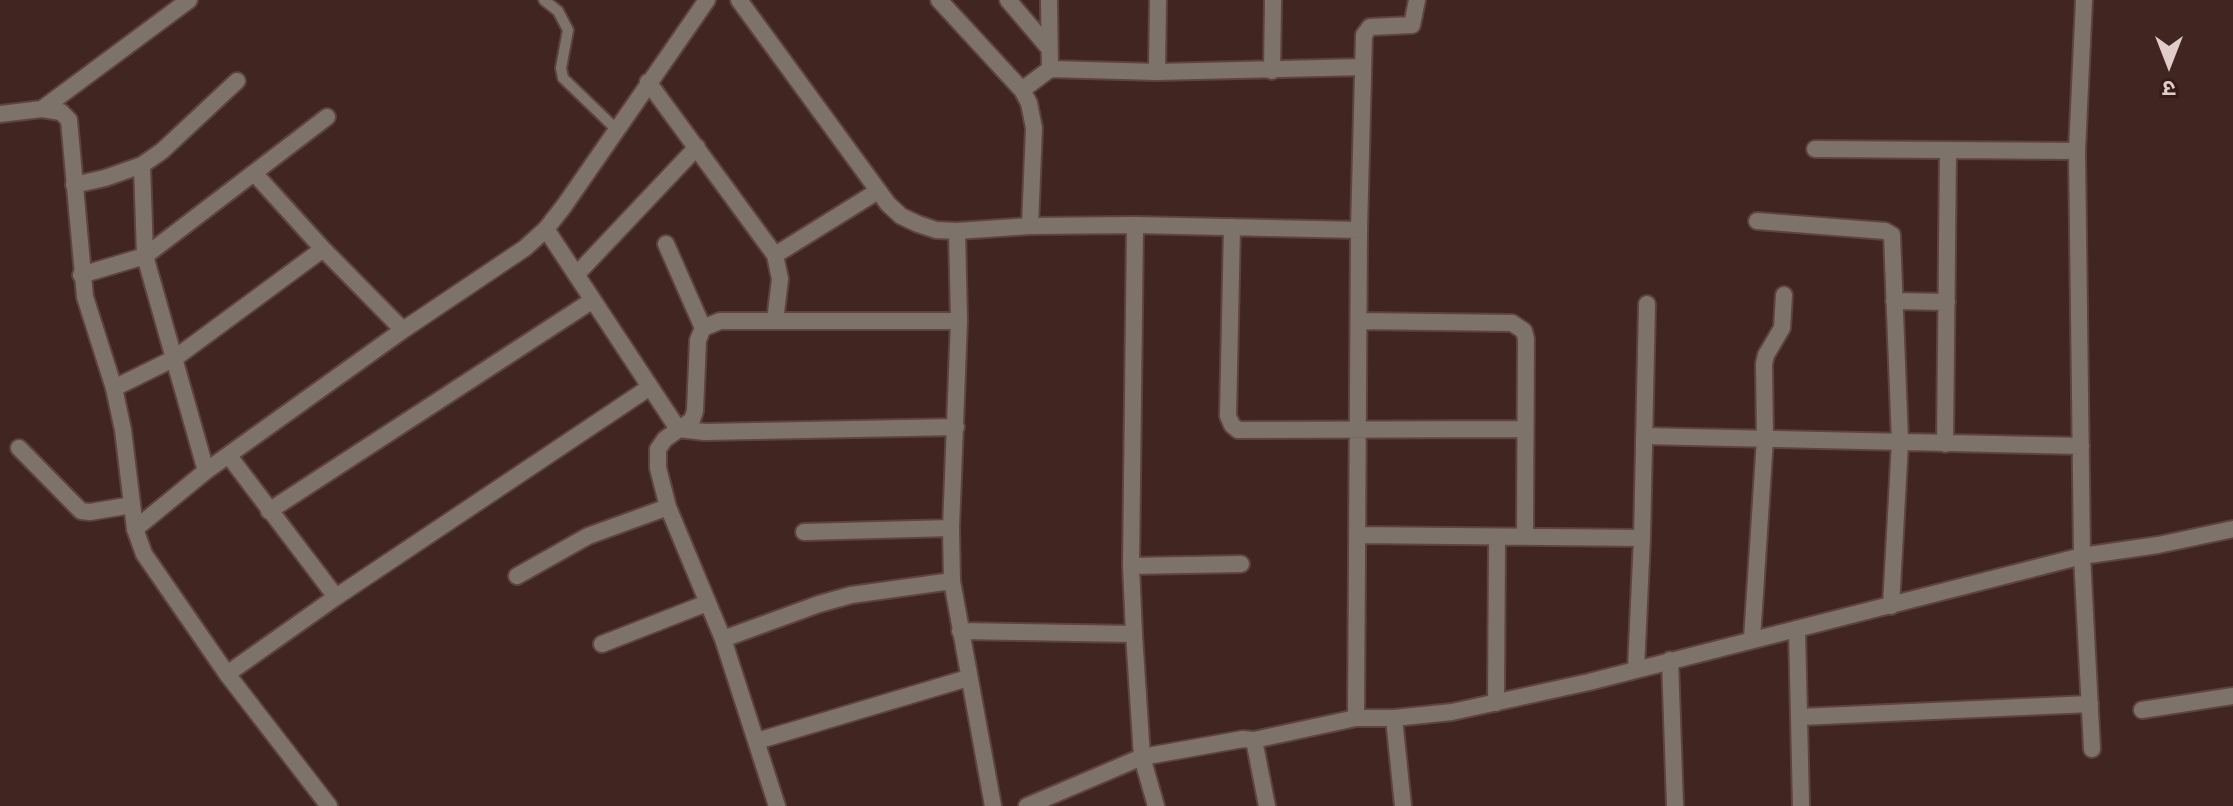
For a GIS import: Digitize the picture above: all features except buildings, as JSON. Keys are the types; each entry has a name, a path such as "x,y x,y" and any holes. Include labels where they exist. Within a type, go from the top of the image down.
{"street":[{"path":"42,109 189,0"},
{"path":"135,529 206,471 403,330 525,248 546,229 707,0"},
{"path":"739,0 878,191 901,216 936,230 1135,225 1359,230"},
{"path":"939,0 1022,90 1029,103 1034,128 1030,226"},
{"path":"1008,0 1048,47"},
{"path":"1049,0 1050,69"},
{"path":"1157,72 1158,0"},
{"path":"1272,71 1273,0"},
{"path":"1356,718 1363,67 1367,30 1370,27 1412,25 1417,13 1417,0"},
{"path":"2084,0 2077,151 2082,556 2092,749"},
{"path":"1022,90 1050,69 1157,72 1363,67"},
{"path":"74,185 142,165 162,151 237,81"},
{"path":"648,82 775,255 780,279 775,321"},
{"path":"0,114 42,109 61,112 69,120 81,275 123,430 135,529 151,567 227,674 329,806"},
{"path":"81,275 145,256 327,117"},
{"path":"576,275 697,147"},
{"path":"1815,149 2077,151"},
{"path":"1945,444 1948,151"},
{"path":"142,165 145,256 206,471"},
{"path":"255,174 403,330"},
{"path":"775,255 878,191"},
{"path":"1757,221 1889,233 1893,239 1900,442 1891,606"},
{"path":"1135,225 1131,566 1142,757 1156,806"},
{"path":"1232,227 1228,416 1232,425 1247,432 1525,429"},
{"path":"546,229 678,429 705,432 956,427"},
{"path":"957,231 959,321 951,528 952,581 993,806"},
{"path":"666,244 703,328"},
{"path":"114,388 175,358 323,249"},
{"path":"1752,639 1765,439 1764,364 1782,328 1784,295"},
{"path":"269,511 593,300"},
{"path":"1894,301 1947,302"},
{"path":"1636,669 1647,304"},
{"path":"777,806 723,639 668,507 658,468 658,449 665,439 692,420 695,411 698,340 703,328 720,321 959,321"},
{"path":"1359,321 1512,323 1520,326 1526,339 1525,537"},
{"path":"227,674 336,597 650,387"},
{"path":"1644,436 2081,446"},
{"path":"19,448 81,511 132,505"},
{"path":"229,456 336,597"},
{"path":"517,576 588,536 668,507"},
{"path":"804,532 951,528"},
{"path":"1027,806 1142,757 1243,739 1254,740 1356,718 1452,712 1496,703 2082,556 2233,529"},
{"path":"1357,535 1642,538"},
{"path":"1496,703 1497,537"},
{"path":"1131,566 1241,564"},
{"path":"723,639 851,595 952,581"},
{"path":"602,644 707,603"},
{"path":"1797,629 1801,806"},
{"path":"960,631 1134,634"},
{"path":"1670,660 1675,806"},
{"path":"757,741 968,678"},
{"path":"2142,710 2233,696"},
{"path":"1799,717 2090,704"},
{"path":"1394,718 1403,806"},
{"path":"1254,740 1267,806"}],"lane":[{"path":"544,0 558,11 568,30 561,68 563,78 616,129"}]}
